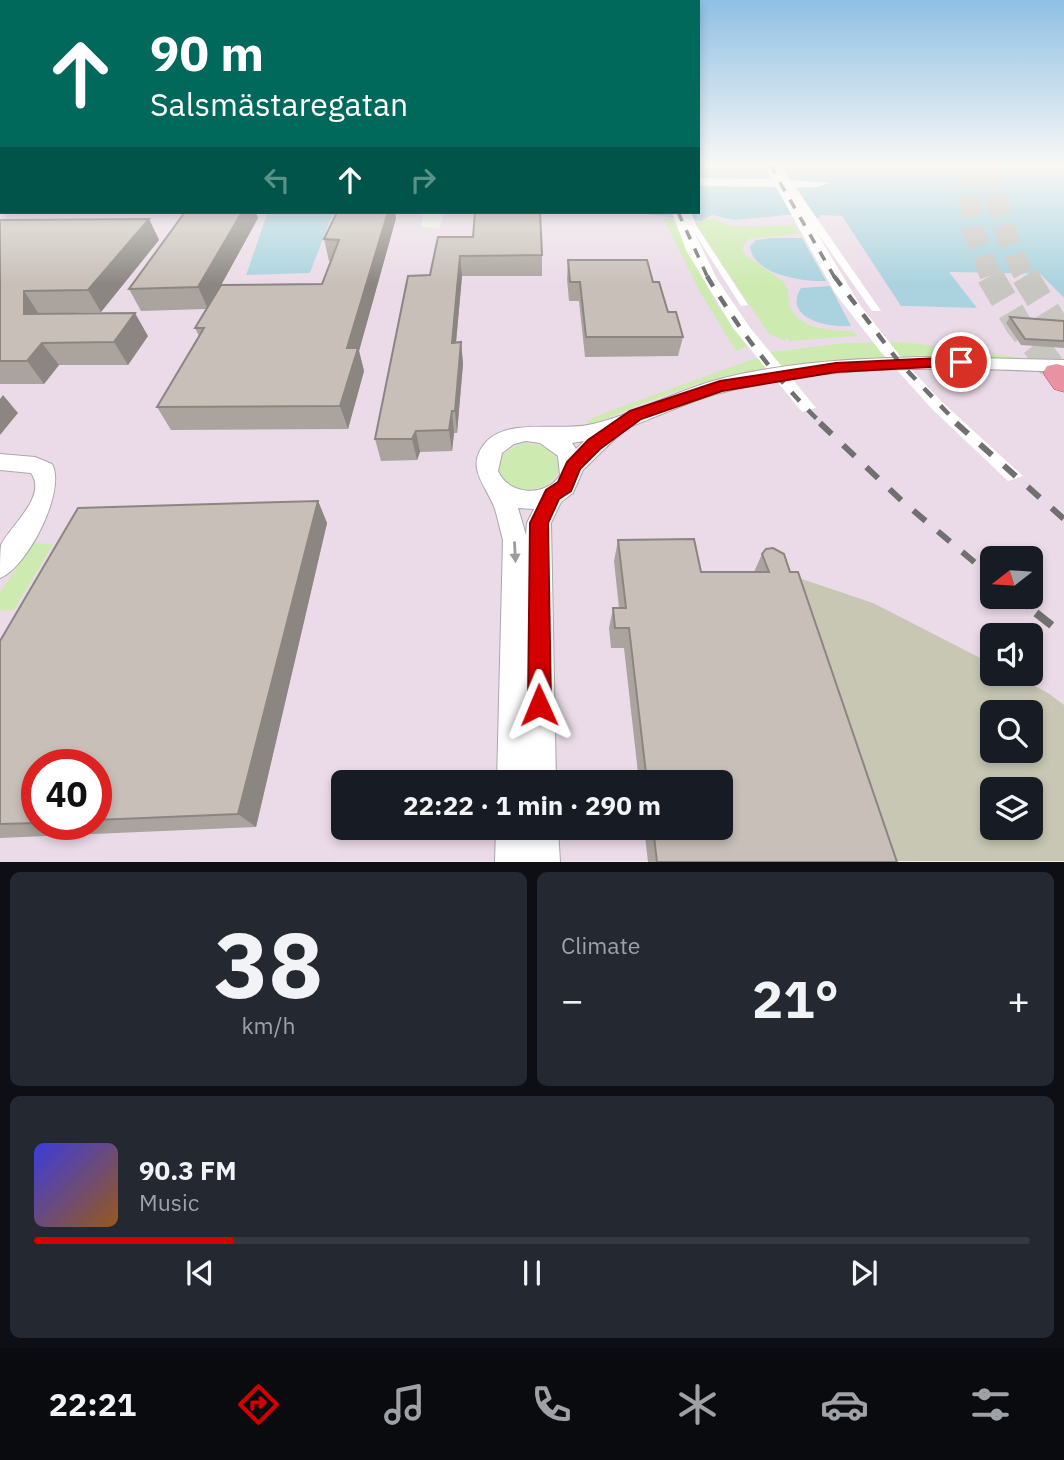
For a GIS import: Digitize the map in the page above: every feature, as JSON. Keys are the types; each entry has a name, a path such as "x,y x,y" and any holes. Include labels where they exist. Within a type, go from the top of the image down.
{"street":[{"path":"513,770 515,540 506,508 486,473 485,462 497,444 519,434 548,437 578,435 720,386 805,371 918,362 1062,374"},
{"path":"540,770 539,523 553,495 567,483 573,466 594,444 636,415"},
{"path":"548,437 566,448 573,466"},
{"path":"0,462 35,465 44,470 48,482 44,498 0,567"},
{"path":"495,487 522,500 553,495"},
{"path":"513,840 513,862"},
{"path":"541,840 542,862"}],"shaded area":[{"path":"0,214 267,214 246,274 310,273 332,214 423,214 421,227 439,228 444,214 643,214 701,221 712,215 734,220 777,216 842,216 902,306 976,308 948,272 1040,274 1064,298 1064,861 0,862"},
{"path":"787,574 873,603 980,658 980,686 1035,686 1064,705 1064,861 881,861"}],"green space":[{"path":"663,218 673,220 717,305 747,346 736,351 700,292"},
{"path":"714,218 725,225 737,227 794,225 799,234 748,239 742,248 744,254 784,282 791,309 796,316 819,328 853,331 857,336 790,341 786,337 785,341 768,333 695,223"},
{"path":"904,342 1023,358 856,359 756,370 691,386 588,426 587,421 599,415 772,352 845,343"},
{"path":"521,443 541,445 556,456 559,470 552,480 543,486 521,489 511,486 504,479 499,469 500,456"},
{"path":"34,543 53,544 14,610 0,611 0,592"}],"water":[{"path":"700,205 1064,205 1064,298 1040,274 949,272 977,308 901,306 842,216 819,215 820,218 788,215 734,220 712,215 701,221 643,214 700,214"},
{"path":"267,214 334,214 310,273 246,275"},
{"path":"802,238 826,281 780,275 760,264 753,256 750,246 756,240"},
{"path":"830,286 851,326 821,323 803,314 798,307 797,299 801,288"}],"pier":[{"path":"786,205 808,205 881,311 872,311 816,231 860,305 908,366 943,403 1023,476 1008,481 931,408 880,351 835,293"},
{"path":"673,214 692,214 696,225 748,305 741,306 694,232 717,279 751,329 816,408 802,412 733,328 686,250"}],"building":[{"path":"184,214 241,214 198,287 129,289"},
{"path":"336,214 387,214 347,348 358,348 340,406 157,407 204,328 195,328 221,285 322,284 339,240 324,239"},
{"path":"475,214 540,214 542,255 460,256 452,343 461,342 455,411 452,411 449,430 416,431 412,439 375,439 408,276 430,275 438,237 473,237"},
{"path":"149,219 88,290 24,291 24,314 135,313 114,342 42,343 27,361 0,361 0,220"},
{"path":"568,260 647,260 653,282 659,282 668,312 676,312 683,337 586,337 580,282 570,282"},
{"path":"1010,317 1064,321 1064,341 1025,339"},
{"path":"318,501 238,814 112,819 112,749 21,749 21,823 0,824 0,641 78,508"},
{"path":"694,539 701,572 769,572 762,554 766,549 773,548 784,554 790,572 798,572 897,862 657,862 654,840 733,840 733,770 646,770 629,628 615,628 613,608 626,608 618,540"}],"tunnel":[{"path":"970,205 973,229 991,277"},
{"path":"998,205 1007,238 1026,278"},
{"path":"1025,276 1064,339"},
{"path":"991,277 1018,324 1057,373"}],"railway":[{"path":"793,205 835,278"},
{"path":"679,214 707,277"},
{"path":"834,276 899,362 958,424"},
{"path":"707,277 760,354 822,424"},
{"path":"820,423 902,501 980,567"},
{"path":"956,423 1064,519"},
{"path":"1031,609 1038,615"},
{"path":"1036,613 1064,635"}],"route":[{"path":"539,705 539,523 553,495 565,486 571,477 573,466 594,444 636,415 720,386 805,371 918,362 961,362"}]}
